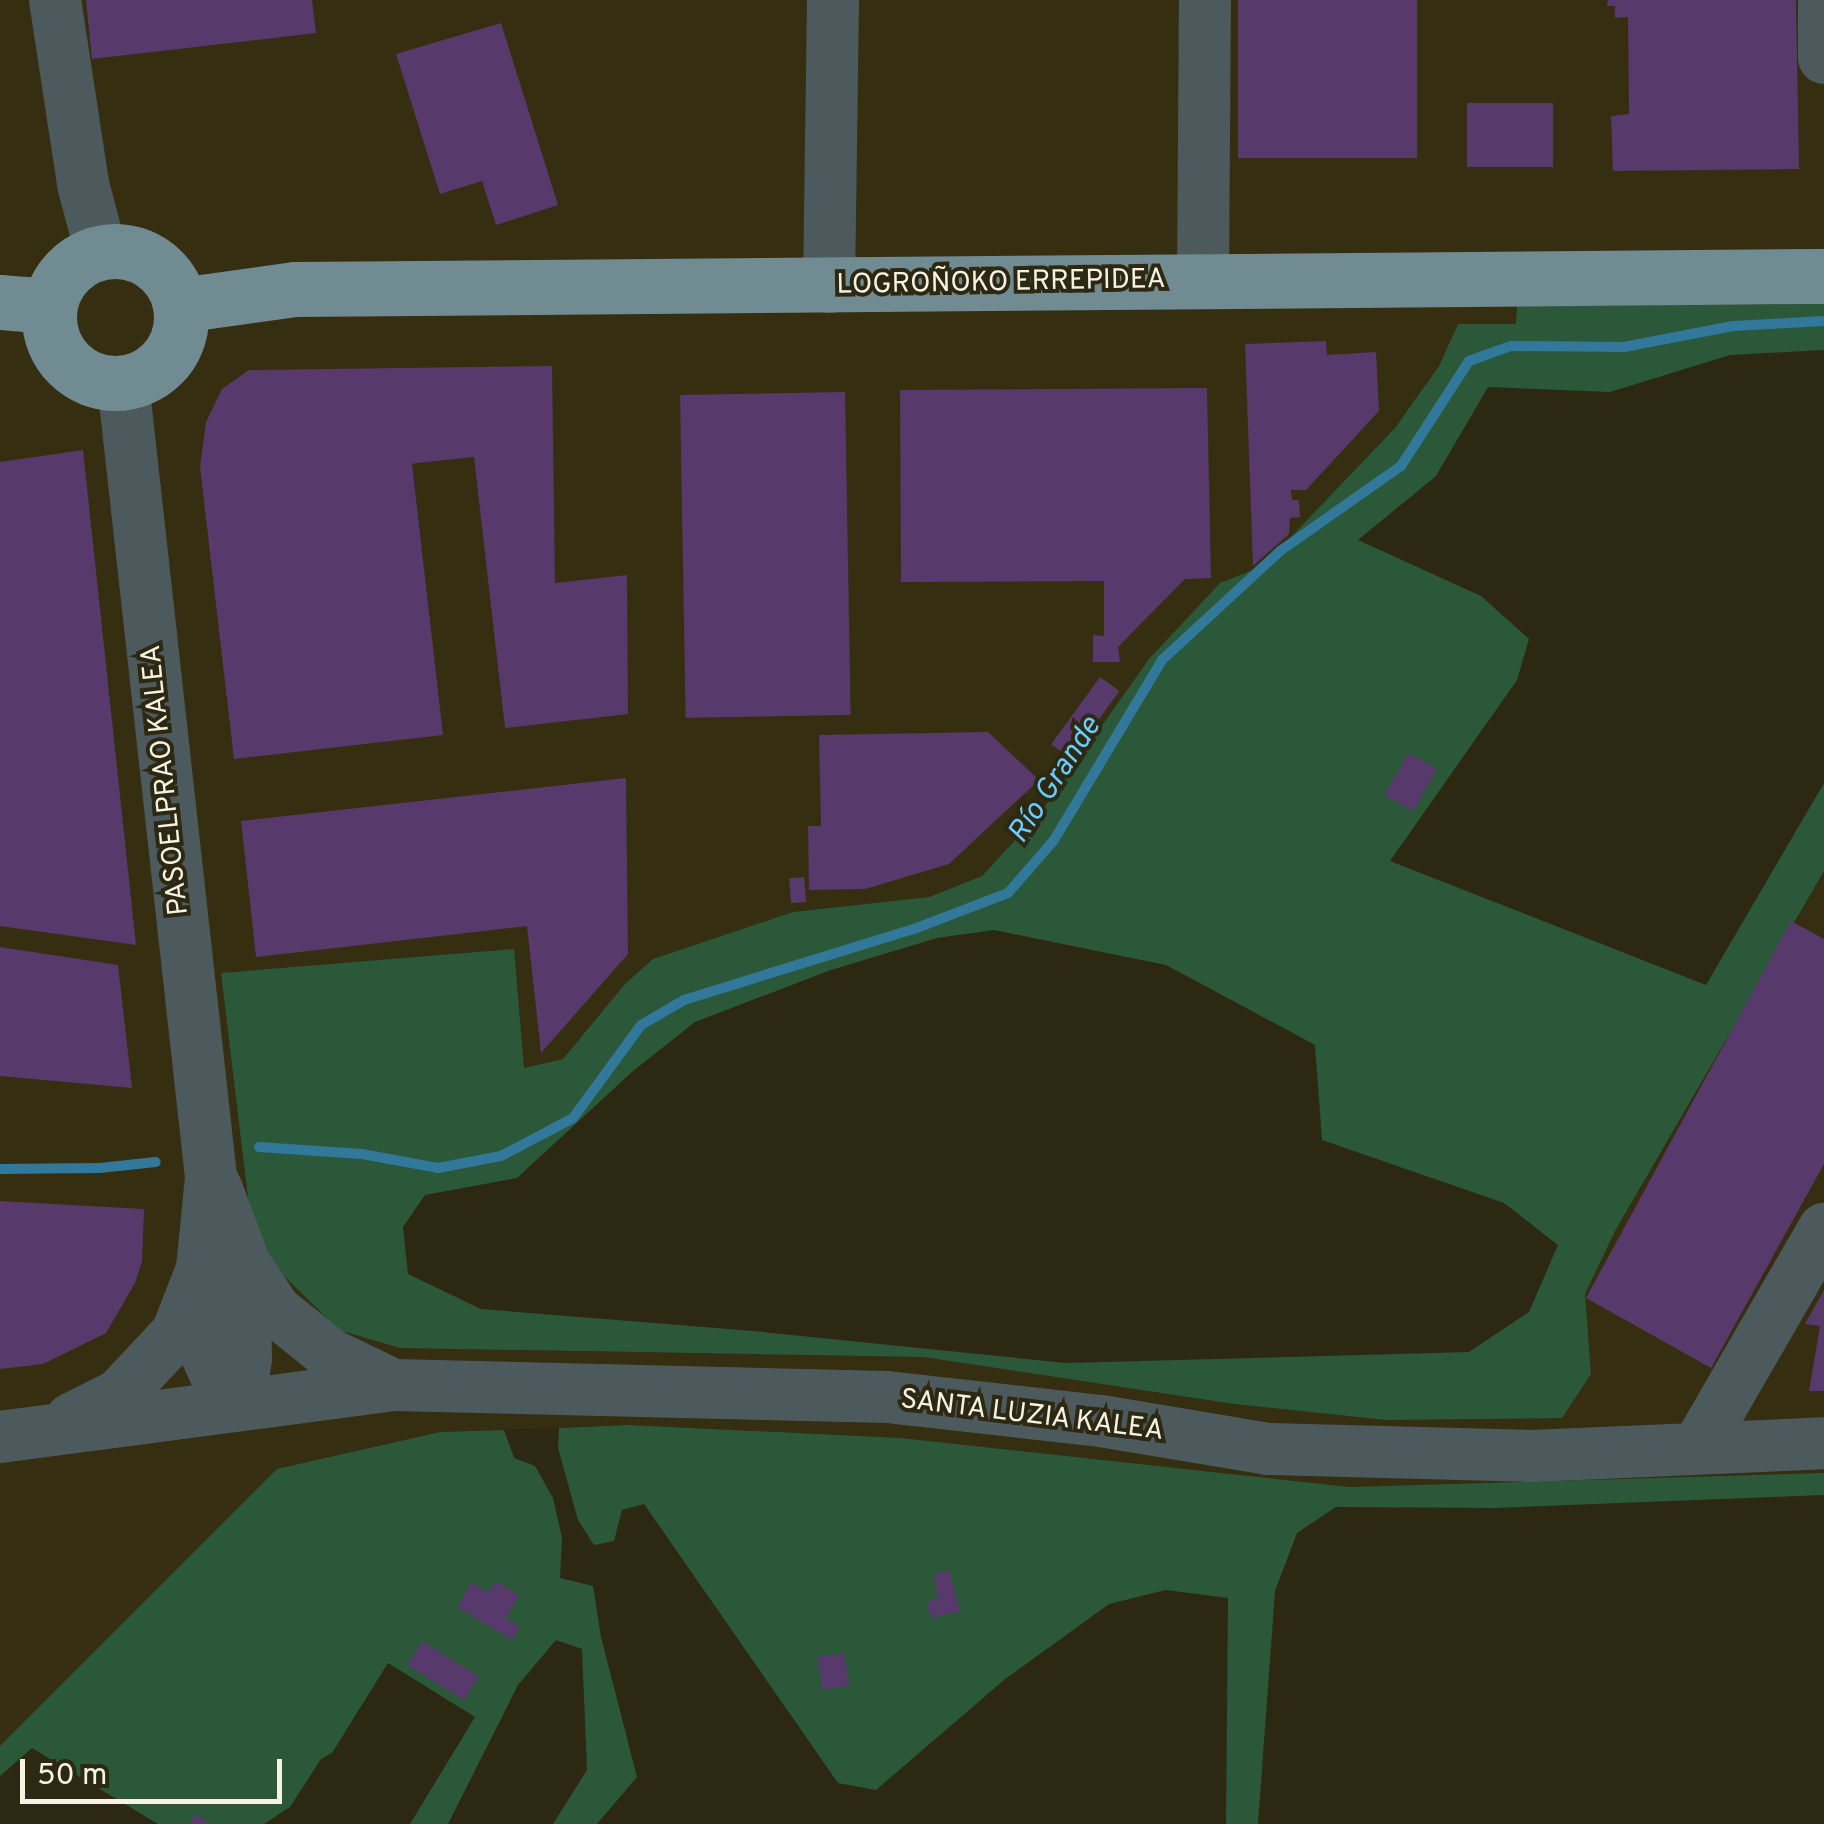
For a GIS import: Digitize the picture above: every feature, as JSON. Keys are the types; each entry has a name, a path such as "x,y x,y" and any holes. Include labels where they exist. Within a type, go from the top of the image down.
{"main road":[{"path":"101,252 142,256 166,277 180,305 177,337 161,364 144,377 123,383 92,380 66,364 51,337 24,304 58,282 76,262 101,252"},
{"name":"LOGROÑOKO ERREPIDEA","path":"180,305 295,288 830,287 1203,278 1824,276"}],"street":[{"path":"55,0 82,184 101,252"},
{"path":"830,287 833,0"},
{"path":"1203,278 1205,0"},
{"path":"1824,0 1824,58"},
{"name":"PASOELPRAO KALEA","path":"123,383 223,1265"},
{"path":"1698,1447 1824,1229"},
{"path":"223,1265 331,1355 392,1385"},
{"path":"223,1265 246,1360 239,1404"},
{"path":"25,1434 119,1395 176,1333 223,1265"},
{"name":"SANTA LUZIA KALEA","path":"25,1434 392,1385 886,1398 1101,1422 1268,1449 1532,1456 1824,1443"}],"shaded area":[{"path":"0,0 1824,0 1824,304 1518,306 1517,324 1458,324 1439,366 1395,428 1263,566 1220,584 1041,812 982,876 929,897 793,912 625,984 563,1059 524,1068 513,949 221,974 339,1330 400,1348 923,1357 1234,1404 1386,1420 1591,1374 1584,1294 1615,1231 1824,871 1824,1473 1349,1487 901,1438 629,1425 440,1432 0,1746"}],"green space":[{"path":"1824,304 1824,350 1730,355 1610,392 1488,387 1436,476 1358,540 1481,596 1529,639 1517,680 1390,861 1706,985 1824,783 1824,871 1615,1231 1585,1294 1591,1374 1562,1418 1386,1420 1234,1404 923,1357 400,1348 339,1330 275,1267 250,1214 221,973 514,949 524,1068 563,1059 625,984 653,959 793,912 929,897 982,876 1041,812 1149,659 1220,583 1263,566 1395,428 1439,366 1458,324 1516,324 1517,306","holes":["994,930 1166,965 1315,1045 1322,1140 1504,1203 1558,1245 1529,1312 1469,1352 1066,1363 753,1331 481,1309 408,1274 403,1227 425,1195 517,1178 633,1071 695,1022 831,970 937,938"]},
{"path":"629,1425 901,1438 1349,1487 1824,1473 1824,1495 1495,1508 1336,1507 1297,1533 1275,1591 1258,1824 1226,1824 1228,1598 1166,1590 1109,1604 1004,1680 876,1790 838,1783 644,1504 622,1510 614,1541 594,1545 578,1520 558,1448 559,1428"},
{"path":"504,1430 514,1458 535,1466 553,1498 562,1538 560,1578 593,1586 601,1637 637,1777 597,1824 553,1824 587,1770 582,1649 556,1640 518,1685 448,1824 410,1824 475,1717 388,1663 332,1753 321,1759 290,1807 264,1824 158,1824 32,1748 0,1776 0,1746 277,1469 440,1432"}],"building":[{"path":"86,0 312,0 316,33 92,59"},
{"path":"1238,0 1417,0 1417,158 1238,158"},
{"path":"1608,0 1796,0 1799,169 1613,171 1611,116 1629,114 1628,17 1615,18 1615,6 1607,6"},
{"path":"501,23 558,205 496,225 482,181 440,194 396,54"},
{"path":"1467,103 1553,103 1553,167 1467,167"},
{"path":"1326,341 1327,355 1376,352 1379,411 1306,490 1291,490 1292,500 1299,500 1300,517 1290,518 1289,534 1253,566 1245,344"},
{"path":"552,366 555,583 627,575 628,714 505,728 474,457 417,463 412,464 443,735 234,759 200,467 206,422 222,389 249,370"},
{"path":"1207,388 1211,578 1185,579 1118,647 1120,662 1093,662 1093,635 1104,636 1104,581 901,582 900,390"},
{"path":"845,392 851,715 686,718 680,395"},
{"path":"83,450 136,945 0,926 0,462"},
{"path":"1100,677 1119,691 1071,758 1051,744"},
{"path":"988,732 1039,780 949,864 865,889 809,890 808,826 821,826 819,735"},
{"path":"1408,753 1437,769 1414,811 1385,795"},
{"path":"626,778 628,954 541,1053 527,926 256,957 241,821"},
{"path":"804,877 806,902 791,903 789,878"},
{"path":"1791,921 1824,939 1824,1164 1711,1368 1586,1298"},
{"path":"0,947 118,965 132,1088 0,1076"},
{"path":"0,1201 144,1209 142,1261 135,1283 106,1333 43,1364 0,1369"},
{"path":"1824,1290 1824,1391 1809,1391 1820,1326 1805,1324"},
{"path":"949,1570 960,1611 931,1618 927,1602 938,1598 933,1575"},
{"path":"495,1581 519,1595 506,1618 520,1627 512,1640 457,1607 471,1583 488,1593"},
{"path":"422,1641 479,1677 464,1700 407,1665"},
{"path":"844,1653 849,1686 822,1690 817,1657"},
{"path":"196,1814 210,1824 189,1824"}],"waterway":[{"name":"Río Grande","path":"259,1147 362,1154 438,1168 501,1156 573,1118 641,1025 684,1000 914,929 1008,893 1054,840 1162,660 1280,551 1401,466 1469,361 1511,346 1624,347 1733,326 1824,321"},
{"name":"Río Grande","path":"0,1169 100,1168 156,1162"}]}
